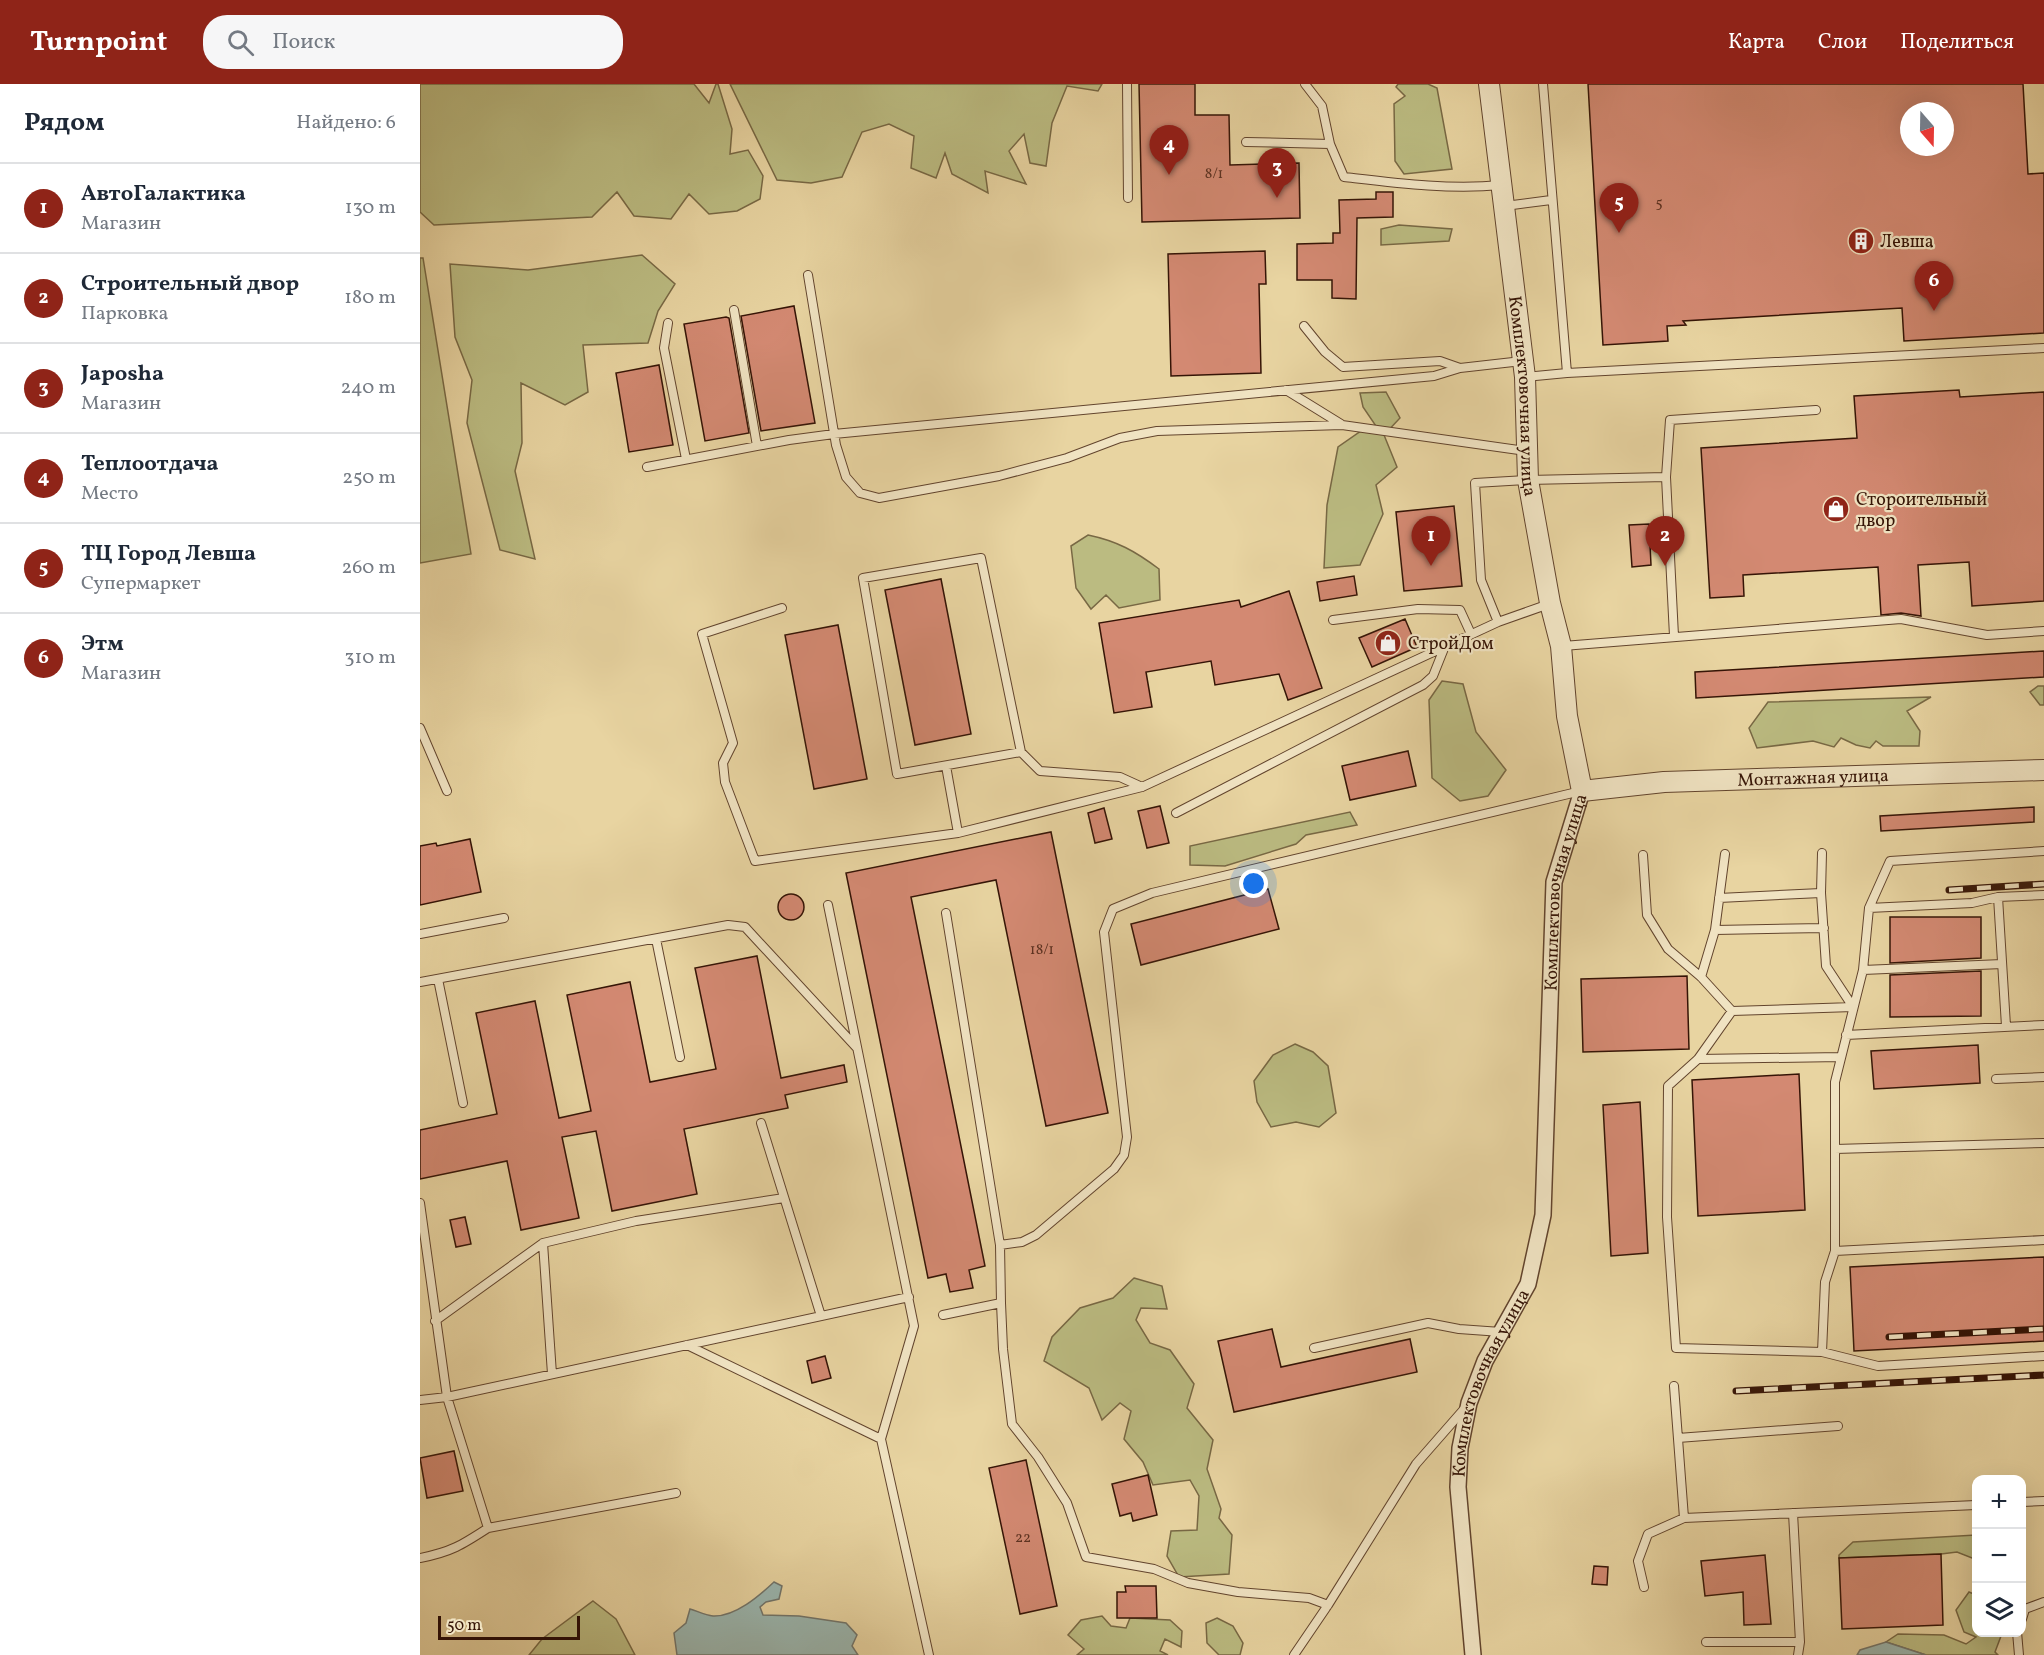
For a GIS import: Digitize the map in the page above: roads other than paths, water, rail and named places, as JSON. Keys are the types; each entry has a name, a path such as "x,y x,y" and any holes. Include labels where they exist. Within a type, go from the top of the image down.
{"street":[{"name":"Комплектовочная улица","path":"1473,1655 1458,1487 1460,1448 1469,1403 1485,1361 1528,1284 1544,1215 1554,882 1582,791 1567,716 1561,646 1550,603 1528,480 1525,369 1489,84"},
{"name":"Монтажная улица","path":"1582,791 1664,782 2044,770"}],"lane":[{"path":"1126,84 1128,198"},
{"path":"1305,84 1322,106 1330,144 1344,177 1392,183 1472,188 1502,184"},
{"path":"1543,84 1567,373"},
{"path":"1246,142 1330,144"},
{"path":"1505,206 1551,200"},
{"path":"808,274 834,434 846,477 860,493 879,498 999,476 1067,458 1120,438 1157,431 1342,425 1527,452"},
{"path":"734,310 757,446"},
{"path":"668,323 664,348 686,459"},
{"path":"1304,326 1325,352 1343,367 1440,361 1460,368"},
{"path":"647,466 834,434 1434,376 1460,368 1525,369 1567,373 2044,348"},
{"path":"1286,390 1342,425"},
{"path":"1674,636 1666,477 1670,420 1816,410"},
{"path":"1498,622 1481,580 1475,483 1666,477"},
{"path":"1021,752 897,774 863,578 981,558 1021,752 1040,771 1120,777 1142,787"},
{"path":"782,608 702,634 733,743 723,763 725,782 755,861 958,833 1142,787 1471,634 1550,603"},
{"path":"1333,620 1418,609 1460,610 1471,634"},
{"path":"1561,646 1901,620 1987,635 2044,631"},
{"path":"1176,813 1423,685 1432,676 1445,646"},
{"path":"420,728 447,791"},
{"path":"946,766 958,833"},
{"path":"1000,1245 1022,1242 1036,1235 1114,1169 1124,1155 1127,1137 1104,932 1113,909 1152,893 1582,791"},
{"path":"1822,1352 1825,1282 1835,1251 1835,1082 1863,970 1869,908 1890,861 2044,851"},
{"path":"1822,853 1821,893 1826,966 1853,1007"},
{"path":"1701,977 1714,930 1725,854"},
{"path":"1643,855 1647,915 1668,949 1701,977 1732,1011 1853,1007"},
{"path":"1719,898 1821,893"},
{"path":"1869,908 1972,903 1998,897 2044,895"},
{"path":"1998,897 2006,1026"},
{"path":"828,905 914,1326 881,1439 929,1655"},
{"path":"946,913 1000,1245 1003,1349 1012,1424 1038,1457 1067,1503 1086,1557 1154,1569 1188,1583 1238,1592 1309,1598 1328,1605"},
{"path":"420,934 504,918"},
{"path":"420,982 728,925 745,927 858,1049"},
{"path":"1714,930 1824,928"},
{"path":"656,939 680,1057"},
{"path":"1863,970 2002,964"},
{"path":"438,979 463,1103"},
{"path":"1732,1011 1698,1059 1668,1086 1667,1217 1676,1348 1822,1352 1878,1366 2044,1356"},
{"path":"1846,1035 2044,1025"},
{"path":"1698,1059 1841,1057"},
{"path":"1996,1079 2044,1077"},
{"path":"761,1123 821,1316"},
{"path":"1835,1149 2044,1143"},
{"path":"435,1321 543,1243 636,1221 784,1198"},
{"path":"420,1203 447,1397 488,1528"},
{"path":"1835,1251 2044,1240"},
{"path":"543,1243 552,1374"},
{"path":"420,1400 447,1397 909,1297"},
{"path":"943,1315 1001,1303"},
{"path":"1314,1348 1428,1323 1459,1329 1501,1332"},
{"path":"687,1345 881,1439"},
{"path":"1674,1386 1684,1518"},
{"path":"1294,1655 1416,1464 1469,1403"},
{"path":"1678,1438 1838,1426"},
{"path":"420,1558 444,1553 488,1528 676,1494"},
{"path":"2026,1502 2044,1501"},
{"path":"1644,1587 1638,1561 1648,1534 1684,1518 1972,1505"},
{"path":"1793,1513 1800,1642 1798,1655"},
{"path":"2026,1609 2044,1602"},
{"path":"2017,1637 2019,1655"},
{"path":"1706,1642 1800,1642"}],"water":[{"path":"774,1582 782,1586 779,1599 766,1602 760,1607 763,1615 799,1616 846,1623 857,1635 852,1646 858,1655 677,1655 674,1633 686,1623 690,1609 713,1616 730,1613 754,1599"},
{"path":"1886,1642 1926,1655 1857,1655 1860,1650"}],"railway":[{"path":"1949,890 2044,884"},
{"path":"1889,1337 2044,1329"},
{"path":"1736,1391 2044,1375"}],"place":[{"name":"Теплоотдача","path":"1169,175"},
{"name":"Japosha","path":"1277,198"},
{"name":"ТЦ Город Левша","path":"1619,233"},
{"name":"Левша","path":"1861,241"},
{"name":"Этм","path":"1934,311"},
{"name":"Стороительный двор","path":"1836,509"},
{"name":"АвтоГалактика","path":"1431,566"},
{"name":"Строительный двор","path":"1665,566"},
{"name":"СтройДом","path":"1388,643"}]}
